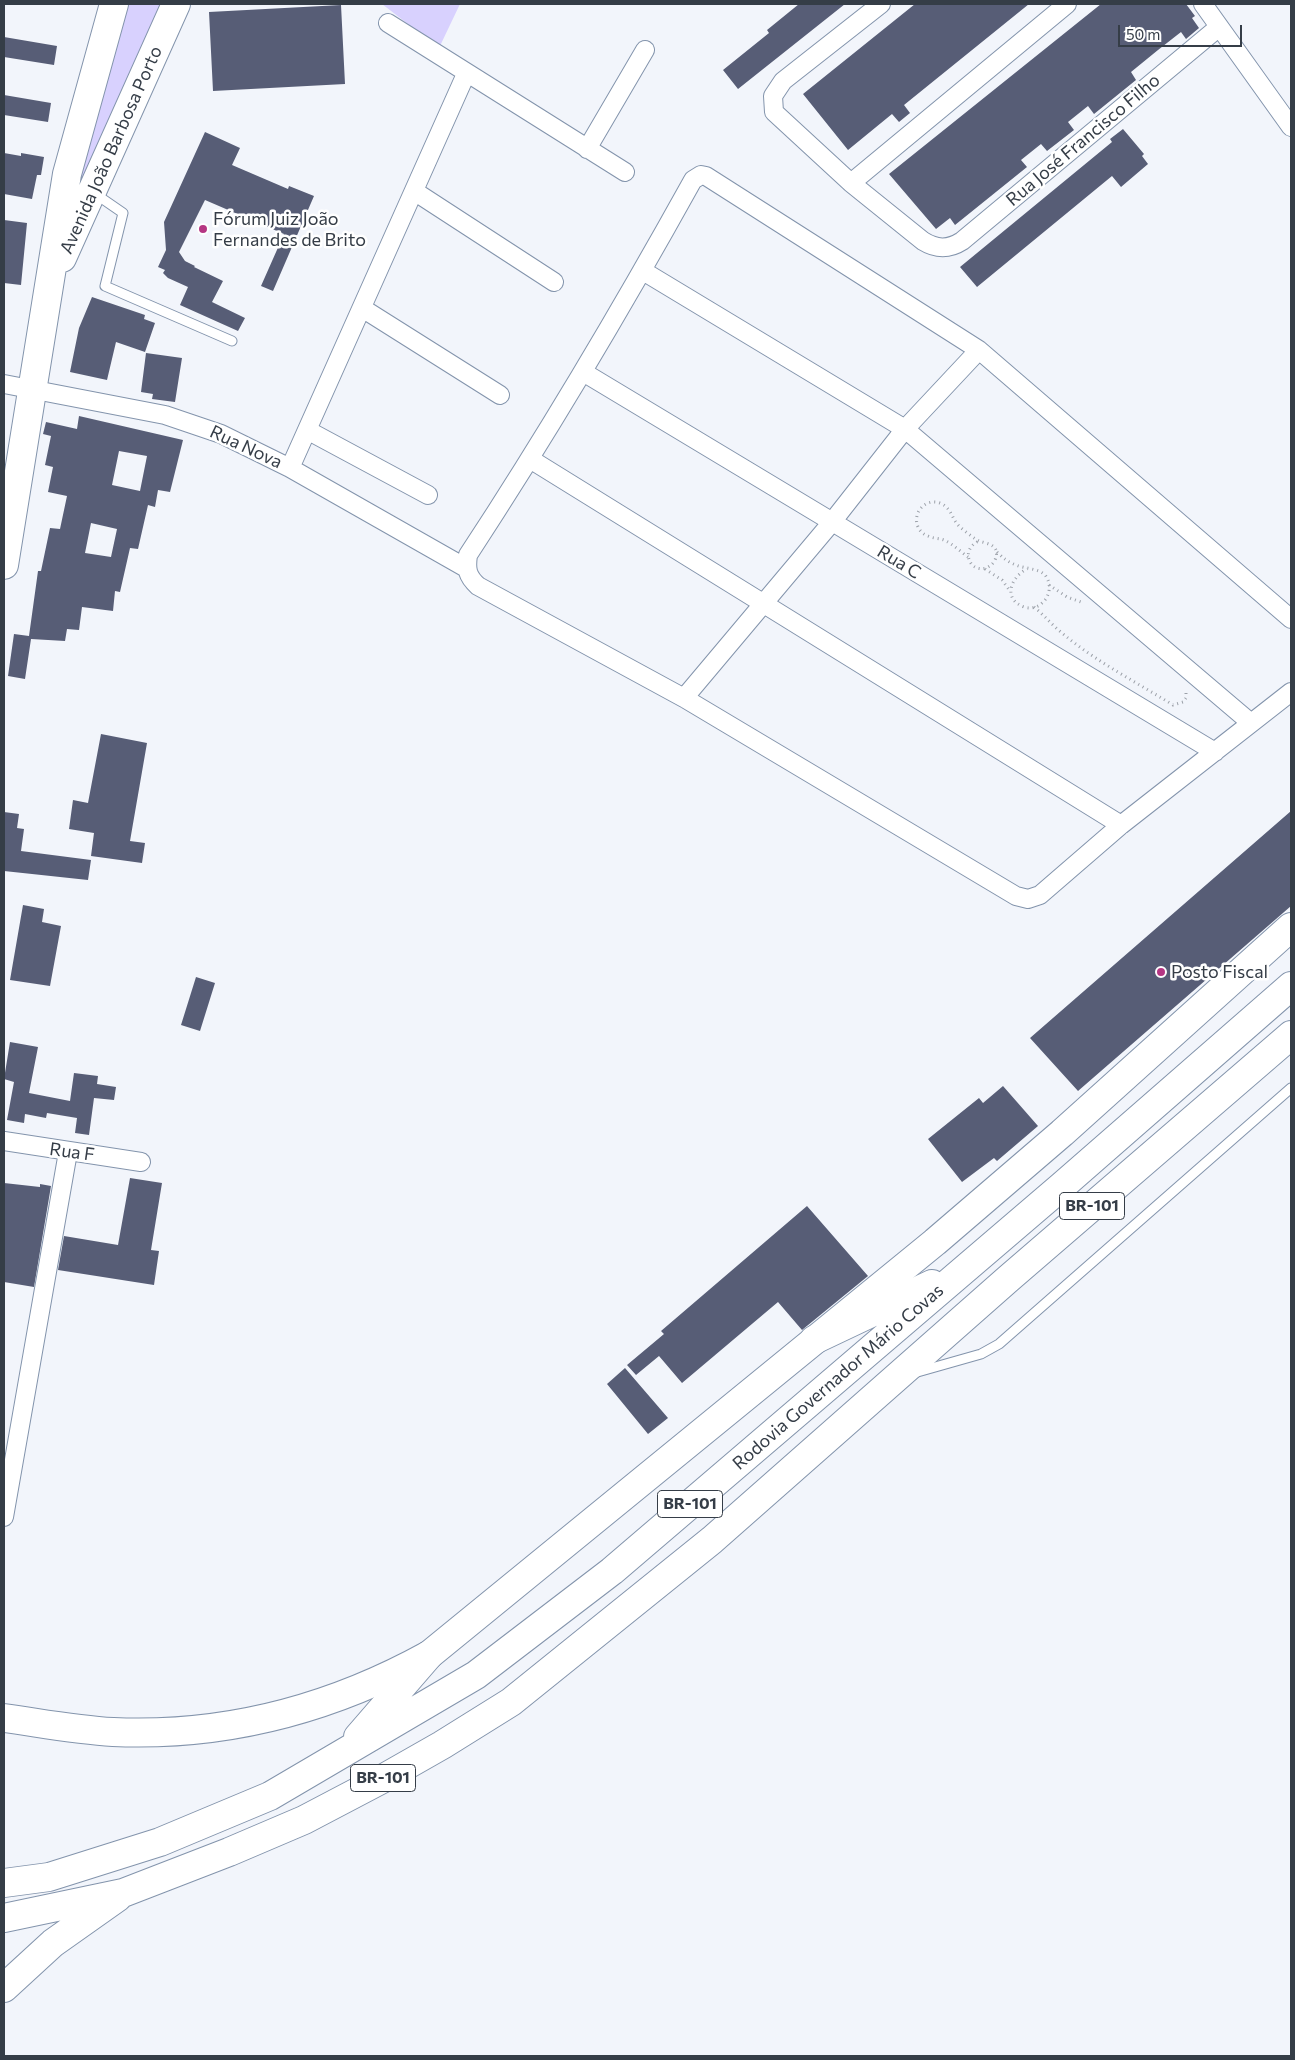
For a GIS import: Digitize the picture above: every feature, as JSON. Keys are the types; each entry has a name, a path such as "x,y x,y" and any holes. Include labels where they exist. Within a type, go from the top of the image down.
{"main road":[{"name":"Avenida João Barbosa Porto","path":"4,566 66,174 114,4"},
{"name":"Avenida João Barbosa Porto","path":"46,296 176,4"},
{"path":"342,1756 429,1655 935,1242 1054,1139 1291,926"},
{"name":"Rodovia Governador Mário Covas","path":"4,1883 49,1877 160,1842 270,1796 342,1756 476,1675 612,1571 1291,986"},
{"name":"BR-101","path":"4,1918 123,1893 230,1852 304,1820 442,1746 511,1702 712,1540 894,1378 1291,1035"},
{"path":"814,1340 965,1268"},
{"path":"4,1718 111,1732 184,1732 219,1728 282,1716 326,1703 387,1678 429,1655"},
{"name":"BR-101","path":"4,1988 54,1944 123,1893"}],"street":[{"path":"881,4 782,81 773,96 774,112 851,183 1067,4"},
{"path":"1203,4 1291,127"},
{"path":"388,23 466,74 625,172"},
{"name":"Rua José Francisco Filho","path":"851,183 930,246 945,248 962,241 1219,27"},
{"path":"588,149 645,50"},
{"path":"290,468 466,74"},
{"path":"1291,619 980,350 702,175 693,180 643,271 583,372 468,555 466,568 470,579 478,586 684,698 1016,896 1028,899 1040,895 1121,826 1291,692"},
{"path":"414,191 554,282"},
{"path":"643,271 905,429 1251,723"},
{"path":"362,308 500,395"},
{"path":"684,698 832,522 905,429 980,350"},
{"name":"Rua C","path":"583,372 1215,752"},
{"name":"Rua Nova","path":"4,384 165,416 221,434 290,468 466,568"},
{"path":"307,430 428,495"},
{"path":"530,459 1121,826"},
{"name":"Rua F","path":"4,1141 141,1162"},
{"path":"4,1516 68,1152"}],"lane":[{"path":"92,191 123,213 106,286 232,341"},
{"path":"894,1378 958,1362 981,1354 998,1344 1291,1088"}],"path":[{"path":"968,557 944,540 928,537 920,531 916,523 917,514 922,506 931,502 940,502 948,508 959,526 980,541"},
{"path":"985,568 1002,580 1015,601 1024,607 1034,607 1043,603 1049,595 1049,585 1045,576 1037,570 1026,569 1005,560 996,552 993,545 987,541 973,544 969,550 968,557 971,564 977,568 985,568 991,565 995,559 996,552"},
{"path":"1011,592 1014,578 1026,569"},
{"path":"1034,607 1061,633 1173,705"}],"shaded area":[{"path":"126,4 165,4 58,249"},
{"path":"382,4 460,4 439,48"}],"building":[{"path":"799,4 845,4 738,89 723,70 769,33 767,30"},
{"path":"915,4 1029,4 904,105 910,113 899,122 892,114 848,150 803,94"},
{"path":"1101,4 1186,4 1195,16 1192,18 1199,28 1186,39 1181,32 1131,72 1136,80 1094,114 1088,106 1068,122 1074,130 1047,151 1041,144 1021,160 1027,167 955,225 950,218 936,229 889,174"},
{"path":"341,5 345,84 213,91 209,12"},
{"path":"4,37 57,46 54,65 4,57"},
{"path":"4,95 51,103 48,122 4,115"},
{"path":"1123,129 1144,154 1142,156 1148,164 1121,187 1112,176 977,287 960,267 1112,142 1110,139"},
{"path":"205,132 240,148 232,165 288,189 289,186 314,196 273,291 261,286 284,234 205,200 179,252 185,261 194,267 223,281 212,302 245,318 238,331 180,305 188,287 168,278 163,273 165,270 158,267 166,250 164,222"},
{"path":"4,153 21,156 21,153 44,157 41,175 37,175 32,199 4,194"},
{"path":"4,220 27,223 21,285 4,283"},
{"path":"92,297 145,315 144,319 155,323 145,352 116,342 107,380 70,372 79,328"},
{"path":"146,353 182,358 175,402 152,399 153,394 141,392"},
{"path":"79,416 183,440 170,492 158,490 155,507 148,505 138,549 130,548 120,592 115,591 113,611 82,607 79,630 67,629 65,641 31,639 25,679 8,676 14,634 29,636 38,571 41,571 50,528 60,529 67,496 48,492 53,467 45,465 51,436 43,434 46,422 77,429","holes":["119,451 147,456 140,491 112,485","91,523 117,529 111,557 85,553"]},
{"path":"101,734 147,743 130,841 145,843 142,863 91,856 94,833 69,829 73,800 88,803"},
{"name":"Posto Fiscal","path":"1291,811 1291,906 1078,1091 1030,1038"},
{"path":"4,812 19,814 17,828 24,829 21,851 91,860 88,880 4,871"},
{"path":"23,905 44,909 42,922 61,926 50,986 10,980"},
{"path":"196,977 215,983 200,1031 181,1025"},
{"path":"10,1042 38,1047 29,1093 70,1101 74,1073 98,1076 97,1084 116,1087 114,1100 94,1098 89,1135 75,1133 77,1118 47,1113 46,1118 25,1114 24,1123 7,1120 14,1082 4,1079"},
{"path":"1003,1086 1038,1126 997,1161 994,1158 962,1182 928,1139 979,1098 983,1103"},
{"path":"130,1178 162,1183 151,1250 159,1251 154,1285 58,1270 64,1236 118,1245"},
{"path":"4,1183 40,1187 40,1184 51,1186 34,1287 4,1282"},
{"path":"807,1206 868,1276 802,1330 778,1302 682,1383 659,1356 636,1375 627,1365 664,1334 661,1331"},
{"path":"625,1368 668,1418 648,1434 607,1384"}],"place":[{"name":"Fórum Juiz João Fernandes de Brito","path":"203,229"},
{"name":"Posto Fiscal","path":"1161,972"}]}
